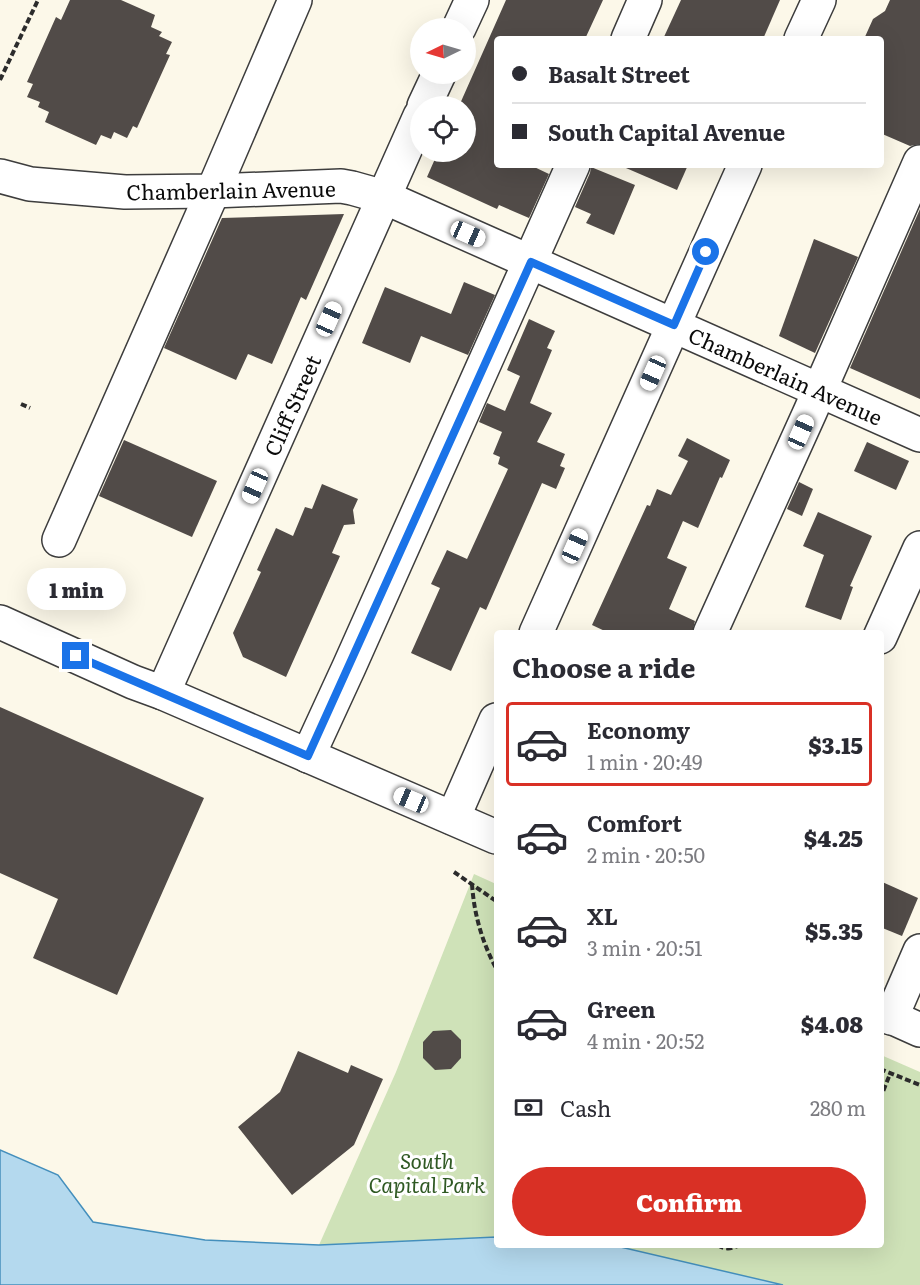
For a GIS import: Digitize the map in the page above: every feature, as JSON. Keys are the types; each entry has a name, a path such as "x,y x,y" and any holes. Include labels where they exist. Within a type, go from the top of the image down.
{"street":[{"path":"59,540 295,0"},
{"path":"464,18 472,0"},
{"path":"629,36 645,0"},
{"path":"802,36 819,0"},
{"name":"Cliff Street","path":"163,693 410,139"},
{"path":"711,630 920,162"},
{"path":"308,756 572,168"},
{"path":"537,630 744,168"},
{"name":"Chamberlain Avenue","path":"15,180 125,192 341,186 352,188 384,198 920,435"},
{"path":"883,630 920,548"},
{"path":"0,622 494,836"},
{"path":"453,818 494,725"},
{"path":"897,1020 920,951"}],"path":[{"path":"0,80 38,0"},
{"path":"21,404 30,408"},
{"path":"454,872 494,900"},
{"path":"472,884 478,925 494,964"},
{"path":"884,1071 920,1086"},
{"path":"884,1089 890,1074"}],"green space":[{"name":"South Capital Park","path":"474,874 494,883 494,1237 319,1245 396,1072"},
{"path":"884,1056 920,1072 920,1285 783,1285 625,1248 884,1248"}],"water":[{"path":"0,1150 58,1175 93,1222 205,1240 319,1245 494,1237 494,1248 625,1248 783,1285 0,1285"}],"building":[{"path":"70,0 121,0 155,15 151,27 162,32 159,36 172,42 166,54 170,55 137,128 133,126 127,138 114,132 111,139 101,135 96,145 45,122 49,112 38,107 40,102 27,97 33,84 27,82 56,17 61,20"},
{"path":"506,0 603,0 586,36 494,36 494,168 536,168 549,174 529,218 499,205 497,209 427,177 434,162 476,162 476,96 463,96 469,84 476,84 476,68"},
{"path":"681,0 780,0 764,36 664,36"},
{"path":"890,0 920,0 920,144 910,146 884,135 884,36 865,36 873,19 885,11"},
{"path":"591,168 593,168 635,185 614,235 586,223 591,214 575,207"},
{"path":"626,168 687,168 677,190"},
{"path":"920,209 920,399 850,368"},
{"path":"344,214 306,300 301,297 272,364 248,354 236,380 164,348 222,218"},
{"path":"814,239 858,257 815,353 779,336"},
{"path":"464,282 495,295 468,355 421,336 410,363 362,343 385,287 451,314"},
{"path":"529,319 555,331 547,348 552,350 530,403 552,413 537,442 565,454 560,466 565,468 556,489 542,483 486,610 480,607 451,671 411,653 440,588 431,584 447,550 467,559 508,469 498,464 500,457 493,454 502,432 479,422 487,403 505,411 520,376 507,370"},
{"path":"687,438 730,460 722,478 720,477 698,528 683,521 667,558 687,567 669,609 695,621 693,630 603,630 592,625 647,505 650,506 657,489 671,495 688,461 678,456"},
{"path":"124,440 217,481 192,537 99,496"},
{"path":"867,442 909,461 896,490 854,471"},
{"path":"799,482 813,489 802,516 787,509"},
{"path":"322,484 358,499 353,510 355,524 344,525 332,553 340,556 286,677 243,657 233,633 261,572 257,570 276,528 293,536 305,507 312,509"},
{"path":"818,512 872,536 850,586 853,587 841,620 805,607 824,555 803,546"},
{"path":"0,707 204,798 117,995 33,958 58,899 0,873"},
{"path":"884,883 918,898 902,936 884,929"},
{"path":"451,1030 461,1040 461,1058 451,1069 435,1070 423,1058 423,1042 433,1031"},
{"path":"298,1051 348,1073 351,1065 383,1079 354,1145 292,1195 238,1127 280,1092"}],"route":[{"path":"76,656 308,756 531,262 674,325 706,252"}]}
